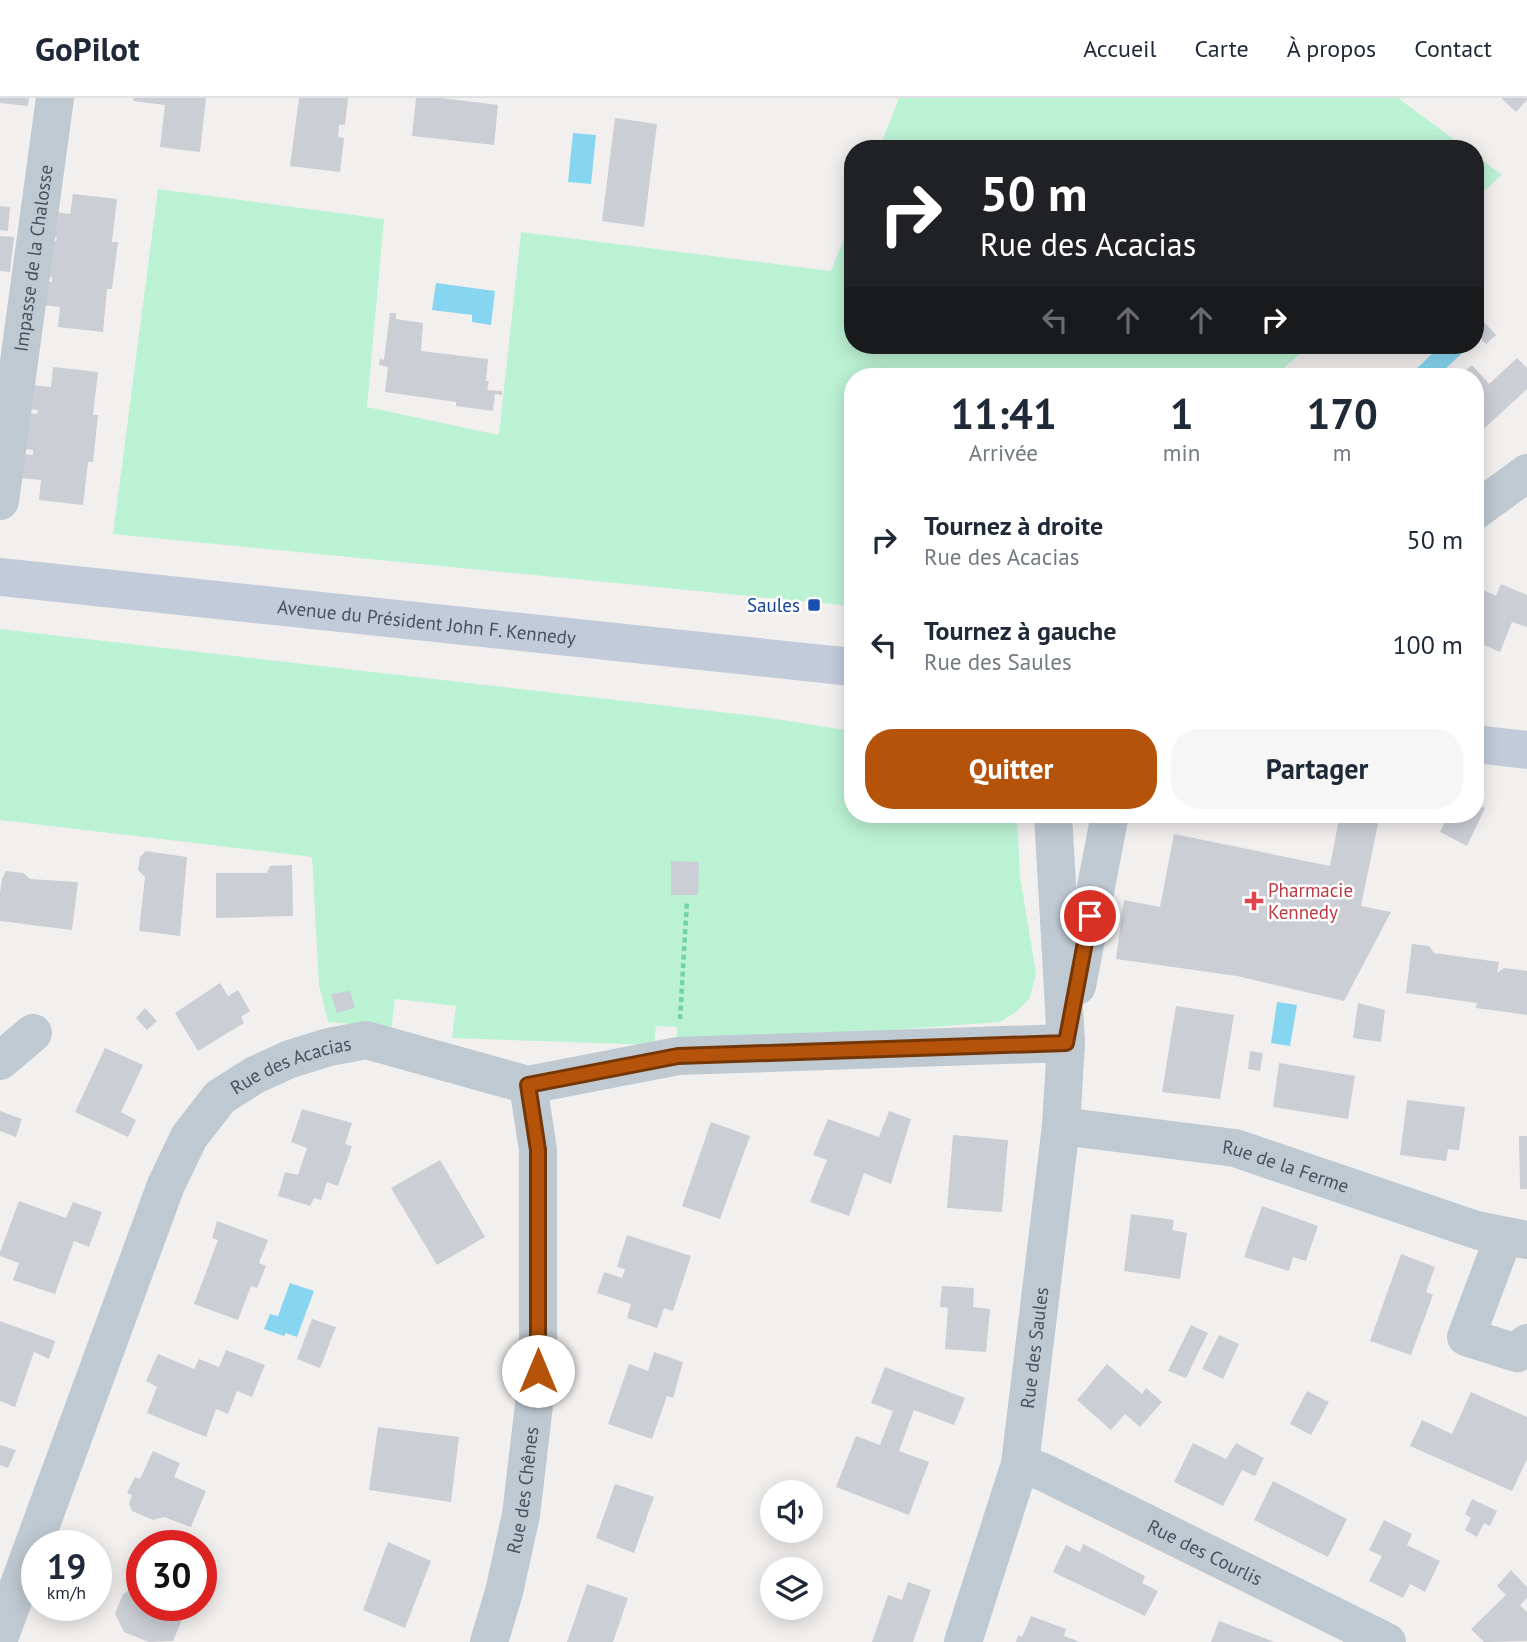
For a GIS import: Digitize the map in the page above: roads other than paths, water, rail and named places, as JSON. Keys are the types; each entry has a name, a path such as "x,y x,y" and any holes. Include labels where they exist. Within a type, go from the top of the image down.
{"main road":[{"name":"Avenue du Président John F. Kennedy","path":"0,577 844,666"},
{"path":"1484,745 1527,750"}],"street":[{"name":"Impasse de la Chalosse","path":"0,501 55,98"},
{"path":"1484,504 1527,473"},
{"name":"Rue des Saules","path":"963,1642 1020,1464 1061,1126 1066,1043 1054,823"},
{"name":"Rue des Saules","path":"1066,1043 1108,823"},
{"path":"0,1061 33,1033"},
{"name":"Rue des Acacias","path":"0,1636 166,1185 189,1137 220,1097 255,1075 290,1059 328,1047 366,1040 528,1085 678,1056 1066,1043"},
{"name":"Rue des Chênes","path":"489,1642 504,1592 521,1514 538,1371 538,1150 528,1085"},
{"name":"Rue de la Ferme","path":"1061,1126 1235,1148 1476,1230 1515,1238 1466,1337 1517,1353 1527,1343"},
{"name":"Rue des Courlis","path":"1020,1464 1055,1478 1387,1642"}],"water":[{"path":"573,133 596,135 591,184 568,182"},
{"path":"436,283 495,291 491,325 472,322 472,315 432,310"},
{"path":"1432,354 1461,354 1446,368 1417,368"},
{"path":"1277,1002 1297,1005 1290,1046 1271,1043"},
{"path":"290,1283 314,1291 297,1337 264,1329 270,1314 278,1316"}],"place":[{"name":"Saules","path":"814,605"},
{"name":"Pharmacie Kennedy","path":"1254,901"}]}
